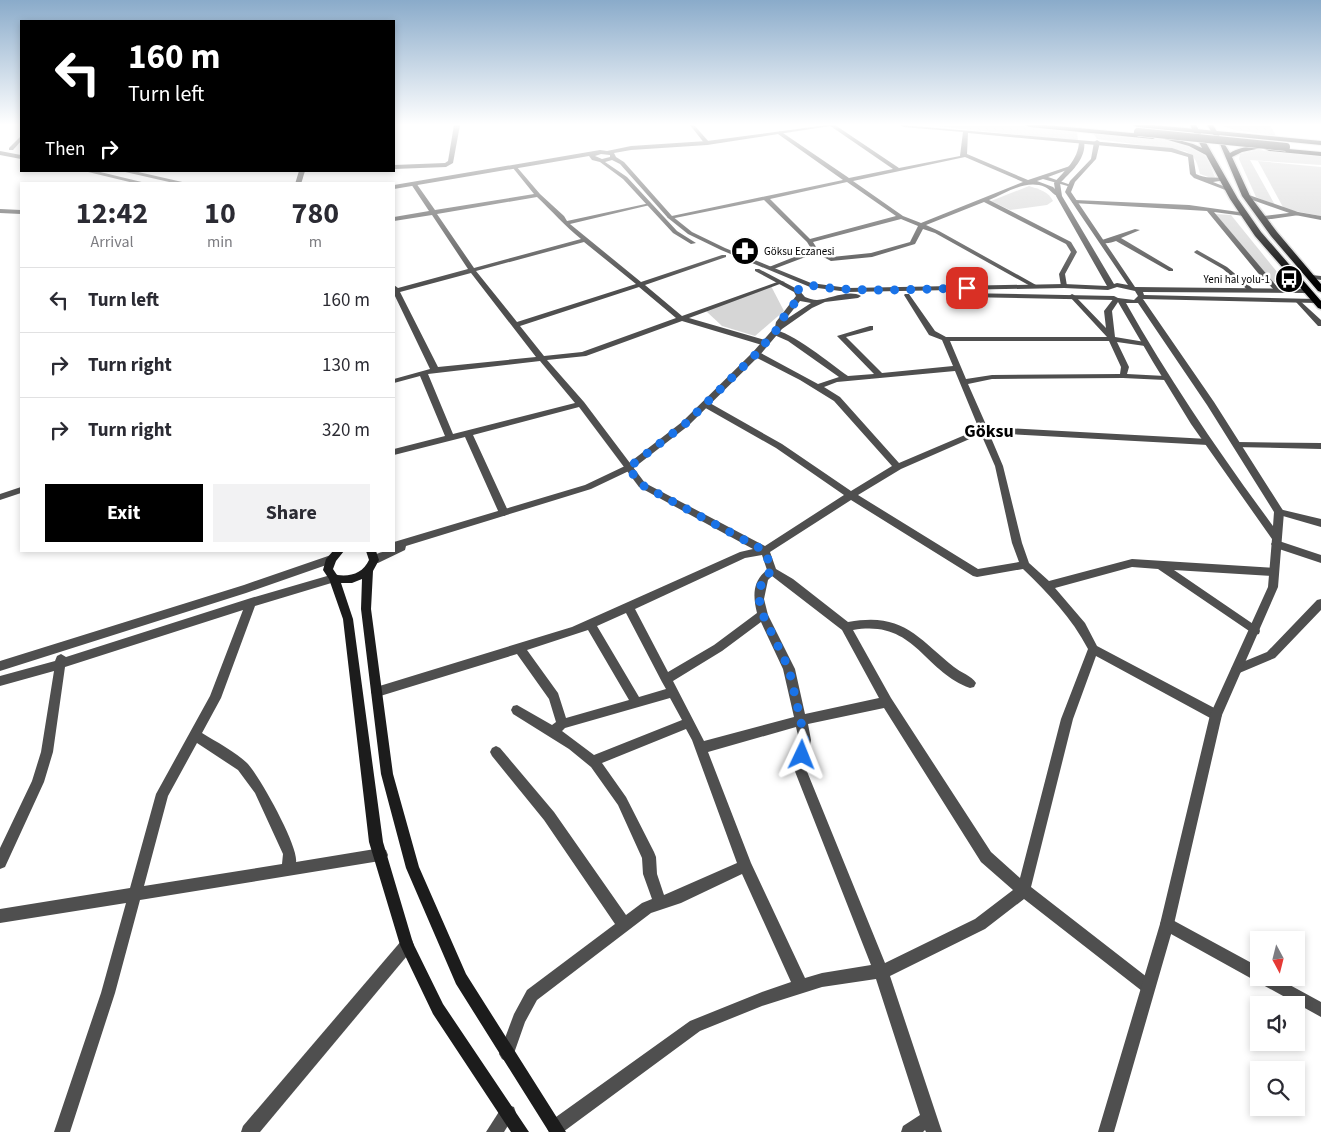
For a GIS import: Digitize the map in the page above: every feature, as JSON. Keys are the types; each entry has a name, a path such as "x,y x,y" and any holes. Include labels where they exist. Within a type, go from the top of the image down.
{"main road":[{"path":"1238,178 1246,196 1274,234 1321,289"},
{"path":"1224,179 1258,234 1319,304"},
{"path":"331,555 328,570 334,578 348,619 376,842 407,945 438,1009 521,1132"},
{"path":"334,578 355,579 371,557"},
{"path":"371,557 366,609 387,774 413,868 461,979 556,1130"}],"street":[{"path":"113,178 129,182"},
{"path":"158,178 178,182"},
{"path":"395,187 453,178"},
{"path":"524,178 538,195 562,216 565,223 681,318 765,343"},
{"path":"625,178 675,232 691,242 782,282 806,301 816,302"},
{"path":"635,178 670,217 698,238 810,285 820,287 848,290 1064,286 1135,289 1308,291"},
{"path":"843,178 901,217 922,225 1034,286"},
{"path":"670,217 766,199 860,178"},
{"path":"1014,178 1025,183 1044,184 1055,191 1109,287 1107,291 1117,299 1165,378 1237,486 1276,540 1321,559"},
{"path":"766,199 809,241 816,251 831,259 872,255 913,243 922,225 1040,178"},
{"path":"1044,178 1069,186"},
{"path":"1057,183 1062,178"},
{"path":"1075,178 1069,186 1068,192 1211,404 1279,512 1273,587 1216,715 1167,924 1106,1132"},
{"path":"1198,178 1230,190"},
{"path":"1201,178 1214,180 1224,179"},
{"path":"1057,183 1059,196"},
{"path":"414,184 472,270 542,359 581,404 642,485 765,551 772,571 846,627 887,702 986,857 1024,890 1148,986"},
{"path":"395,219 538,195"},
{"path":"1246,196 1297,214 1321,218"},
{"path":"983,200 1068,243 1074,252 1062,274 1064,286"},
{"path":"1075,202 1209,210 1244,214"},
{"path":"565,223 648,204"},
{"path":"1209,210 1277,290"},
{"path":"0,211 20,212"},
{"path":"1264,218 1297,214"},
{"path":"809,241 901,217"},
{"path":"1102,241 1137,230"},
{"path":"1116,238 1171,270"},
{"path":"395,289 585,240"},
{"path":"771,268 787,260 816,251"},
{"path":"1197,252 1225,268 1251,290"},
{"path":"515,324 640,285 724,256"},
{"path":"1311,277 1321,278"},
{"path":"395,381 435,370 582,354 782,282"},
{"path":"777,330 801,287 810,285"},
{"path":"820,287 826,292 827,297"},
{"path":"395,291 435,370"},
{"path":"907,294 932,332 945,338 1112,338 1145,344"},
{"path":"395,548 588,486 628,468 685,424 756,354 777,330 816,302 827,297 907,294 1072,296 1117,299 1298,301 1319,304"},
{"path":"1072,296 1112,338"},
{"path":"1117,299 1108,311 1112,338 1125,368 1123,376"},
{"path":"1298,301 1321,324"},
{"path":"870,328 841,336 881,376"},
{"path":"777,330 846,380"},
{"path":"945,338 999,466 1017,543 1025,565 1047,586 1081,626 1093,649 1216,715"},
{"path":"756,354 837,399 898,467"},
{"path":"817,387 836,380 957,368"},
{"path":"423,373 450,438"},
{"path":"963,382 992,377 1123,376 1165,378"},
{"path":"395,452 581,404"},
{"path":"705,404 780,446 852,495 977,572 1025,565"},
{"path":"377,692 520,649 591,625 628,606 743,555 765,551 898,467 984,430 1208,442"},
{"path":"468,433 504,513"},
{"path":"1237,445 1321,446"},
{"path":"0,497 20,490"},
{"path":"1279,512 1321,523"},
{"path":"395,546 424,538"},
{"path":"371,557 385,552"},
{"path":"0,666 246,589 331,555"},
{"path":"1047,586 1132,563 1274,572"},
{"path":"1160,565 1255,631"},
{"path":"772,571 762,578 759,599 763,615 789,669 805,740 800,769 881,971 932,1125 909,1132"},
{"path":"0,681 60,665 251,602 334,578"},
{"path":"62,1132 108,993 162,794 216,698 251,602"},
{"path":"1237,669 1271,655 1321,603"},
{"path":"628,606 701,748 745,866 801,987"},
{"path":"666,679 718,648 763,615"},
{"path":"846,627 861,623 882,623 911,634 958,679 970,683"},
{"path":"591,625 637,703"},
{"path":"0,862 38,782 47,752 61,648"},
{"path":"520,649 554,697 557,728"},
{"path":"556,1130 695,1026 762,999 822,980 887,970 980,924 1024,890 1067,718 1093,649"},
{"path":"557,728 673,692"},
{"path":"701,748 801,720 887,702"},
{"path":"517,710 557,728 573,745 592,760 622,801 649,857 650,874 660,903"},
{"path":"592,760 689,723"},
{"path":"195,735 242,766 259,788 288,853 290,859 287,870"},
{"path":"496,752 549,816 624,925"},
{"path":"0,916 380,855"},
{"path":"507,1054 519,1019 532,995 647,908 745,866"},
{"path":"1167,924 1250,970"},
{"path":"249,1132 407,945"},
{"path":"1278,986 1321,1010"},
{"path":"494,1132 508,1113"}],"shaded area":[{"path":"1247,178 1260,178 1275,205 1256,197"},
{"path":"1267,178 1321,178 1321,216 1284,209"},
{"path":"1029,186 1046,193 1053,201 1047,205 1010,210 991,201"},
{"path":"1215,214 1231,215 1286,283 1273,282"},
{"path":"771,286 784,311 755,336 722,326 706,311"}],"place":[{"name":"Göksu Eczanesi","path":"745,251"},
{"name":"Yeni hal yolu-1","path":"1289,279"}],"district":[{"name":"Göksu","path":"989,431"}],"route":[{"path":"802,755 805,740 789,669 763,615 759,599 762,578 772,571 765,551 642,485 628,468 685,424 756,354 779,327 780,322 797,300 797,291 801,287 810,285 848,290 967,288"}]}
